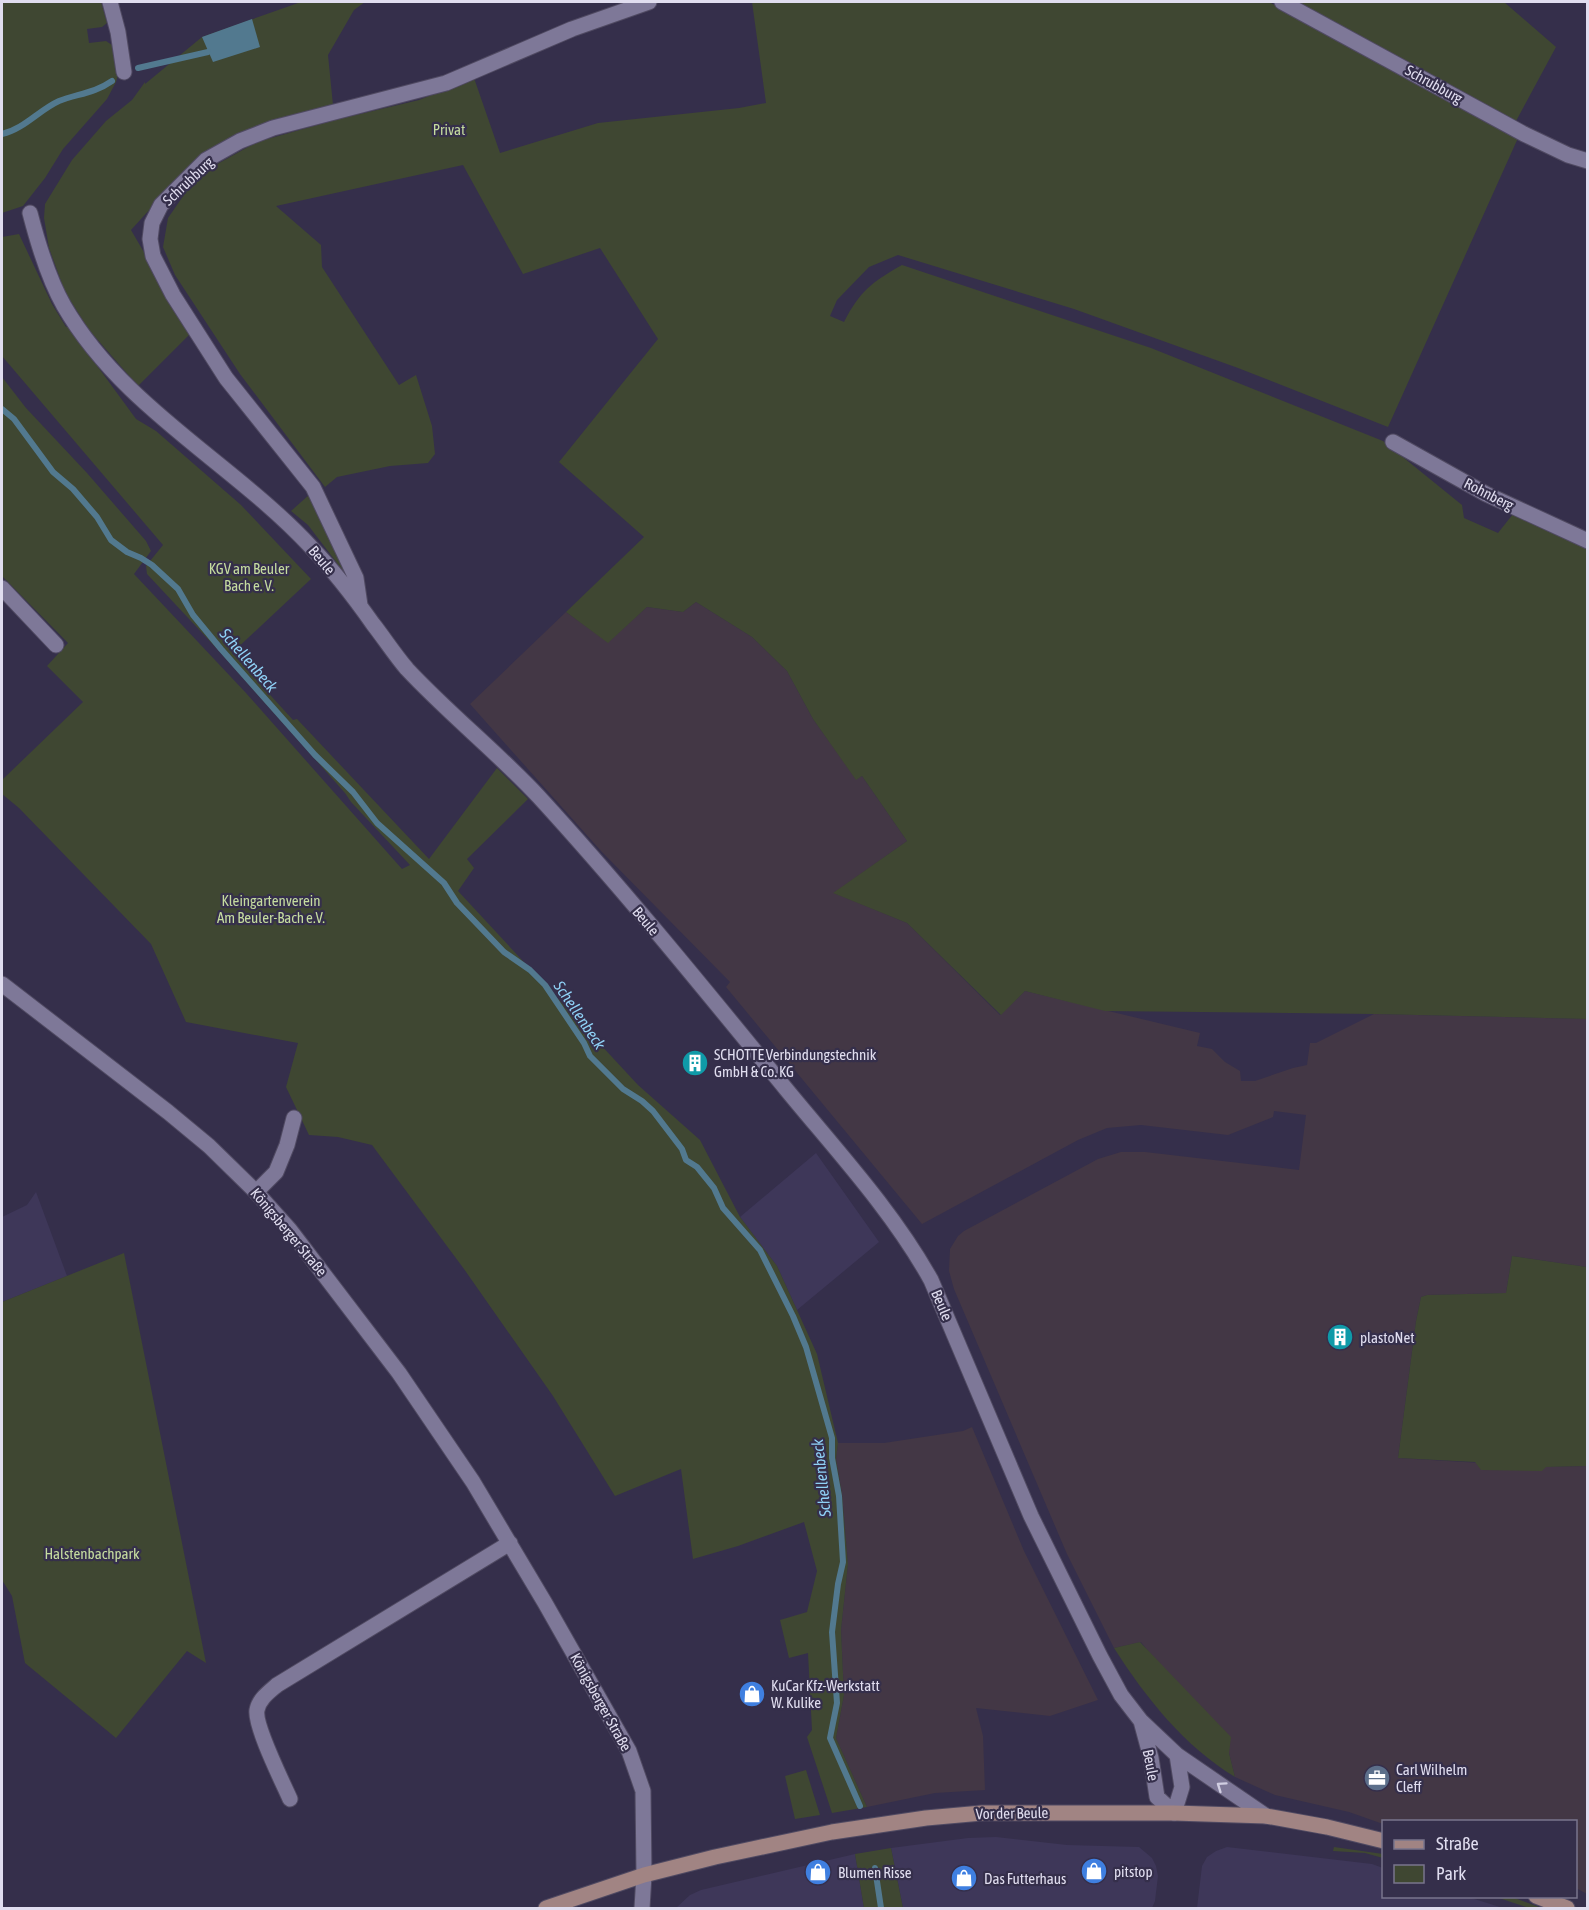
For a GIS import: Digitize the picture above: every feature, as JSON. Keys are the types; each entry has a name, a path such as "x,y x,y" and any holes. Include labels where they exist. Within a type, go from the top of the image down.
{"main road":[{"name":"Vor der Beule","path":"546,1908 644,1875 715,1857 832,1832 926,1818 1011,1812 1266,1816 1327,1827 1382,1841"},
{"path":"1541,1898 1567,1908"}],"street":[{"path":"110,2 118,32 124,72"},
{"name":"Schrubburg","path":"360,606 356,578 313,487 226,378 173,295 153,256 150,239 161,205 206,160 240,141 273,128 446,83 572,29 649,2"},
{"name":"Schrubburg","path":"1282,2 1524,134 1568,155 1587,161"},
{"name":"Beule","path":"30,213 39,247 63,305 89,342 126,384 159,415 281,515 313,549 360,606 405,667 522,780 600,867 746,1041 912,1245 931,1280 1031,1516 1120,1695 1141,1721 1177,1755 1266,1816"},
{"name":"Rohnberg","path":"1393,442 1486,494 1587,541"},
{"path":"2,588 56,645"},
{"name":"Königsberger Straße","path":"2,984 168,1112 209,1146 256,1192 297,1239 399,1373 510,1543 629,1751 643,1791 642,1908"},
{"path":"256,1192 276,1172 287,1145 294,1118"},
{"path":"290,1799 261,1730 256,1711 264,1696 277,1685 510,1543"},
{"name":"Beule","path":"1141,1721 1151,1758 1157,1797 1173,1814 1182,1787 1177,1755"}],"shaded area":[{"path":"696,602 752,637 787,671 813,719 856,779 862,776 907,841 834,893 907,923 1000,1015 1025,991 1200,1033 1197,1046 1212,1049 1225,1062 1240,1071 1241,1081 1255,1081 1307,1065 1310,1043 1316,1043 1374,1014 1587,1019 1587,1267 1512,1256 1506,1293 1421,1297 1398,1458 1545,1467 1587,1466 1587,1894 1577,1889 1577,1820 1382,1820 1382,1824 1349,1812 1275,1795 1235,1777 1229,1753 1141,1642 1114,1648 1067,1554 954,1289 949,1271 950,1249 964,1231 1098,1159 1121,1152 1145,1152 1299,1170 1306,1115 1274,1111 1273,1117 1228,1135 1141,1125 1107,1128 1078,1140 922,1224 726,987 730,982 601,851 470,704 566,612 608,642 647,607 683,612"},
{"path":"816,1153 879,1242 797,1310 777,1266 740,1217"},
{"path":"36,1192 67,1276 2,1302 2,1217 27,1205"},
{"path":"972,1427 1024,1551 1098,1700 1050,1716 976,1708 983,1736 985,1790 935,1793 867,1807 836,1738 844,1695 841,1630 848,1564 842,1494 836,1459 838,1443 884,1443 963,1431"},
{"path":"996,1837 1067,1845 1139,1847 1152,1858 1156,1866 1158,1876 1152,1908 903,1908 891,1848 968,1838"},
{"path":"1227,1847 1372,1864 1382,1868 1382,1898 1471,1898 1503,1908 1197,1908 1202,1866 1207,1857"},
{"name":"Blumen Risse","path":"855,1854 864,1908 676,1908 690,1895 701,1890"}],"green space":[{"path":"2,2 101,2 107,23 102,27 87,29 89,43 106,41 112,45 120,69 107,99 63,149 45,178 23,206 2,213"},
{"path":"301,2 365,2 354,10 328,55 333,105 272,123 171,186 131,230 191,333 138,386 89,330 65,292 49,248 44,218 45,204 72,160 106,121 132,100 145,82 145,84 202,37"},
{"name":"Privat","path":"752,2 1269,2 1518,138 1388,427 1238,368 1074,309 898,255 869,267 837,300 830,316 844,322 868,288 902,265 1151,348 1383,441 1462,505 1464,518 1498,533 1513,514 1587,547 1587,1019 1105,1011 1025,991 1001,1015 907,923 833,893 907,841 862,776 856,780 813,719 787,671 752,637 696,602 683,612 647,607 608,643 566,612 644,537 559,462 658,339 600,248 523,274 463,165 276,206 321,245 322,267 399,385 416,375 432,426 435,454 428,463 390,466 337,477 325,487 240,374 175,275 163,247 168,218 203,172 257,142 419,100 474,78 500,153 598,123 766,103"},
{"path":"1294,2 1504,2 1556,47 1515,123"},
{"name":"Kleingartenverein Am Beuler-Bach e.V.","path":"19,234 52,304 66,327 68,326 136,419 156,431 241,505 311,579 232,653 293,720 297,719 429,859 497,768 528,799 467,859 474,868 458,891 638,1085 700,1140 740,1217 777,1266 817,1354 838,1443 836,1459 842,1494 848,1564 841,1630 844,1695 836,1738 867,1807 832,1813 807,1737 812,1730 808,1653 789,1658 780,1620 807,1612 817,1571 804,1522 738,1546 693,1559 681,1469 615,1496 553,1396 464,1269 372,1145 338,1137 309,1135 286,1087 298,1043 186,1022 151,944 19,808 2,794 2,780 83,702 47,666 68,643 2,576 2,377 26,408 146,541 151,551 134,574 246,693 402,869 410,865 147,574 146,566 163,545 2,356 2,237"},
{"path":"310,494 359,592 308,525 291,511"},
{"name":"Halstenbachpark","path":"124,1253 206,1663 187,1651 116,1738 25,1663 12,1596 2,1580 2,1302"},
{"path":"1512,1256 1587,1267 1587,1466 1546,1467 1542,1471 1481,1470 1475,1462 1398,1458 1421,1297 1506,1293"},
{"path":"1140,1642 1231,1737 1229,1753 1235,1777 1199,1751 1167,1720 1139,1685 1114,1648"},
{"path":"806,1770 820,1815 795,1819 785,1776"},
{"path":"1334,1847 1382,1854 1382,1858 1365,1853 1333,1851"},
{"path":"891,1848 903,1908 864,1908 855,1854"},
{"path":"1499,1898 1515,1898 1542,1908 1529,1908"}],"water":[{"path":"252,19 260,47 213,62 202,37"}],"waterway":[{"path":"138,68 208,52"},
{"path":"2,134 24,124 59,101 93,91 112,81"},
{"name":"Schellenbeck","path":"2,409 14,419 53,472 73,489 97,517 111,540 127,552 152,565 178,589 193,615 221,649 315,755 353,792 377,823 444,883 457,903 504,952 530,970 545,985 584,1043 590,1056 623,1089 653,1111 682,1149 686,1160 697,1167 714,1188 723,1208 760,1250 806,1347 832,1438 832,1458 839,1496 843,1562 832,1632 837,1703 830,1738 860,1806"},
{"name":"Schellenbeck","path":"875,1868 881,1908"}],"place":[{"name":"SCHOTTE Verbindungstechnik GmbH & Co. KG","path":"695,1063"},
{"name":"plastoNet","path":"1340,1337"},
{"name":"KuCar Kfz-Werkstatt W. Kulike","path":"752,1694"},
{"name":"Carl Wilhelm Cleff","path":"1377,1778"},
{"name":"pitstop","path":"1094,1871"},
{"name":"Blumen Risse","path":"818,1872"},
{"name":"Das Futterhaus","path":"964,1878"}],"park label":[{"name":"KGV am Beuler Bach e. V.","path":"249,576"}]}
